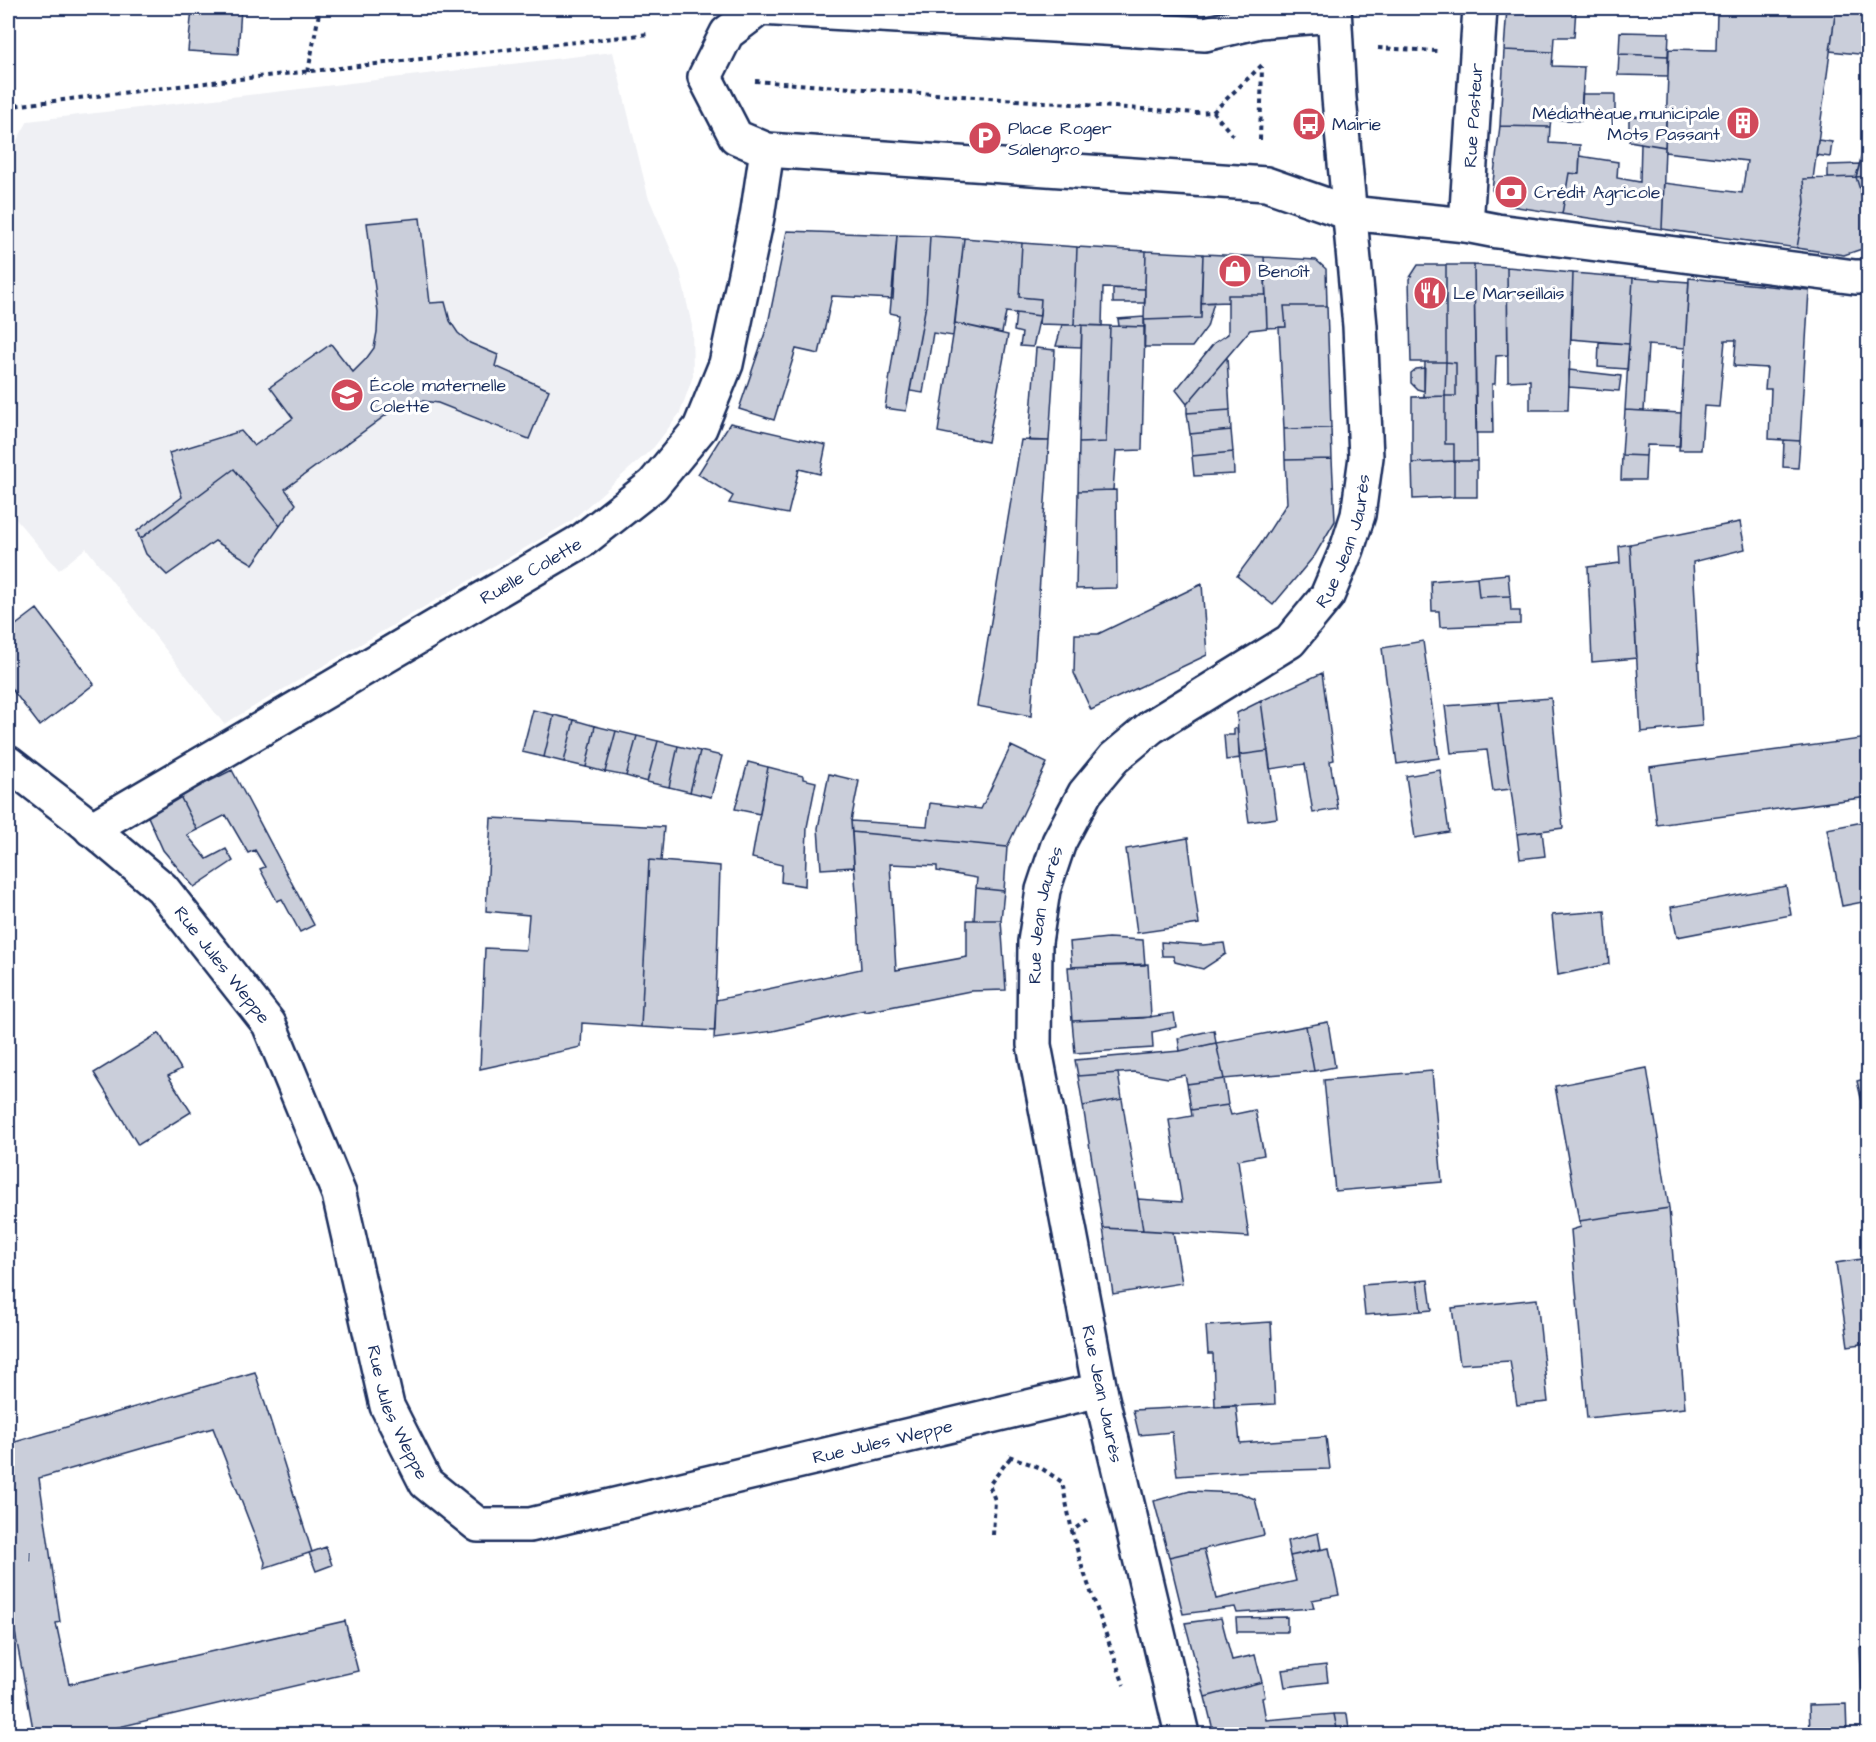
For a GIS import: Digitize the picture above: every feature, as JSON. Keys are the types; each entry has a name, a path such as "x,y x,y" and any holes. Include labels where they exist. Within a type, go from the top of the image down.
{"street":[{"path":"1349,213 1334,11 1260,21 1205,34 759,8 727,33 705,77 736,136 767,150 1263,176 1349,213 1466,225 1855,278 1869,277"},
{"name":"Rue Pasteur","path":"1466,225 1480,8"},
{"name":"Ruelle Colette","path":"91,829 583,540 653,485 700,428 726,364 757,217 767,150"},
{"name":"Rue Jean Jaurès","path":"1182,1734 1100,1390 1034,1045 1035,942 1043,890 1059,842 1085,793 1114,758 1151,727 1290,641 1327,596 1347,549 1358,515 1366,457 1360,326 1349,213"},
{"name":"Rue Jules Weppe","path":"8,763 162,888 269,1024 339,1194 387,1406 426,1483 478,1526 530,1525 1100,1390"}],"path":[{"path":"308,72 320,8"},
{"path":"8,109 12,106 649,34"},
{"path":"1376,48 1478,51"},
{"path":"1262,67 1263,176"},
{"path":"705,77 1196,113 1213,112 1263,176"},
{"path":"8,102 12,106"},
{"path":"991,1416 999,1443 1010,1458 1041,1468 1062,1482 1081,1564 1126,1690"},
{"path":"993,1535 994,1500 989,1485 1010,1458"},
{"path":"1072,1532 1084,1521 1127,1506"}],"shaded area":[{"name":"École maternelle Colette","path":"613,52 648,196 680,271 692,326 693,376 680,413 654,447 571,521 224,724 86,548 59,570 8,510 8,156 28,121"}],"building":[{"path":"192,8 241,8 238,54 188,51"},
{"path":"1507,8 1576,8 1574,37 1554,37 1553,52 1504,50"},
{"name":"Médiathèque municipale Mots Passant","path":"1670,8 1836,8 1813,179 1803,179 1805,202 1797,248 1662,229 1664,183 1742,193 1747,161 1665,152 1669,49 1716,50 1717,12 1670,10"},
{"path":"1836,8 1868,8 1868,55 1830,51"},
{"path":"1620,32 1669,33 1668,56 1619,54"},
{"path":"1504,50 1553,52 1552,66 1584,67 1581,121 1551,119 1550,127 1500,126"},
{"path":"1619,54 1668,56 1668,76 1618,75"},
{"path":"1582,94 1615,94 1615,115 1581,115"},
{"path":"1629,116 1666,118 1665,147 1629,141"},
{"path":"1868,123 1868,156 1862,154"},
{"path":"1500,126 1550,127 1549,143 1580,145 1579,174 1569,173 1562,214 1505,205 1492,190"},
{"path":"1818,140 1832,142 1830,157 1816,155"},
{"path":"1641,143 1665,147 1662,229 1562,214 1569,173 1579,174 1580,156 1618,162 1617,178 1640,182"},
{"path":"1862,154 1868,156 1868,176 1856,177"},
{"path":"1860,164 1856,177 1828,178 1828,165"},
{"path":"1868,176 1868,215 1856,177"},
{"path":"1856,177 1868,215 1868,247 1844,255 1797,248 1805,202 1803,179"},
{"path":"420,218 430,303 445,302 450,321 458,333 470,343 498,355 495,366 549,390 529,439 438,403 423,401 408,403 393,410 285,489 296,504 280,526 234,469 140,539 137,531 182,497 169,453 241,431 254,446 293,418 270,387 331,344 353,372 366,359 374,348 378,313 367,223"},
{"path":"787,231 897,235 893,299 832,296 819,354 796,349 774,420 739,409 768,324"},
{"path":"897,235 930,236 926,305 906,411 885,408 899,315 890,313"},
{"path":"930,236 964,238 953,336 933,333 923,393 910,391 926,305"},
{"path":"964,238 1022,243 1019,297 1041,299 1040,316 1006,312 1002,333 955,323"},
{"path":"1022,243 1077,247 1074,325 1039,324 1041,299 1019,297"},
{"path":"1077,247 1146,251 1145,289 1103,288 1102,326 1074,325"},
{"path":"1146,251 1203,254 1201,318 1144,320"},
{"path":"1203,254 1264,257 1266,295 1228,295 1228,302 1201,303"},
{"path":"1264,257 1316,260 1326,269 1327,306 1284,306 1286,327 1267,328"},
{"path":"1418,265 1446,265 1446,362 1411,362 1409,279"},
{"path":"1446,265 1474,265 1477,461 1454,461 1454,444 1445,444 1445,396 1456,396 1456,363 1446,362"},
{"path":"1474,265 1507,267 1508,355 1496,356 1495,384 1492,384 1493,433 1476,433"},
{"path":"1507,267 1573,273 1568,410 1530,410 1530,380 1508,381"},
{"path":"1573,273 1633,278 1629,344 1571,339"},
{"path":"1633,278 1689,282 1685,348 1648,345 1644,411 1625,410"},
{"path":"1689,278 1809,290 1800,441 1769,439 1771,389 1765,389 1767,368 1734,366 1736,340 1725,340 1719,407 1704,406 1701,450 1679,450"},
{"path":"1113,288 1145,289 1145,303 1113,303"},
{"path":"1228,295 1266,295 1267,328 1250,330 1187,404 1176,390 1214,343 1228,334"},
{"path":"1214,302 1207,327 1192,347 1144,347 1144,320 1201,318 1201,303"},
{"path":"1284,306 1327,306 1331,428 1284,429 1279,327 1286,327"},
{"path":"1016,313 1040,316 1033,347 1020,346 1022,333 1014,331"},
{"path":"1144,317 1145,327 1119,326 1118,319"},
{"path":"955,323 1008,335 988,442 938,432"},
{"path":"1062,325 1082,325 1081,347 1056,346"},
{"path":"1082,325 1110,326 1106,442 1079,443"},
{"path":"1110,326 1145,327 1142,450 1116,451 1113,490 1078,491 1079,443 1106,442"},
{"path":"1599,342 1629,344 1627,369 1598,367"},
{"path":"1036,348 1055,350 1049,441 1029,441"},
{"path":"1227,357 1230,410 1187,413 1187,404"},
{"path":"1425,362 1446,362 1445,396 1424,397"},
{"path":"1446,362 1456,363 1456,396 1445,396"},
{"path":"1424,368 1424,391 1417,389 1411,383 1411,373 1416,369"},
{"path":"1569,370 1621,376 1619,391 1569,387"},
{"path":"1445,396 1445,444 1454,444 1454,461 1412,463 1412,397"},
{"path":"1230,410 1231,430 1190,434 1187,413"},
{"path":"1625,410 1681,413 1680,446 1647,445 1646,456 1622,455"},
{"path":"730,423 826,445 820,474 799,469 788,514 729,503 733,496 698,474"},
{"path":"1331,428 1332,459 1285,460 1284,429"},
{"path":"1231,430 1233,452 1192,456 1190,434"},
{"path":"1021,440 1049,441 1031,716 977,706"},
{"path":"1784,440 1800,441 1798,468 1783,467"},
{"path":"1233,452 1234,474 1194,476 1192,456"},
{"path":"1622,455 1646,456 1645,480 1621,480"},
{"path":"1332,459 1335,521 1315,555 1273,605 1237,576 1287,503 1285,460"},
{"path":"1454,461 1454,497 1413,499 1412,463"},
{"path":"1454,461 1477,461 1477,497 1454,497"},
{"path":"234,469 280,526 253,564 215,541 167,575 146,554 140,539"},
{"path":"1116,490 1117,588 1076,589 1078,491"},
{"path":"1740,522 1745,549 1693,562 1702,726 1641,732 1630,544"},
{"path":"1630,544 1637,658 1592,662 1588,567 1620,563 1619,546"},
{"path":"1508,574 1510,596 1479,597 1477,577"},
{"path":"1477,577 1479,597 1510,596 1511,611 1520,611 1520,624 1440,627 1439,611 1432,611 1431,581"},
{"path":"1202,584 1207,655 1091,710 1074,673 1075,634 1098,634"},
{"path":"37,609 94,684 40,726 8,684 8,631"},
{"path":"1423,641 1439,758 1397,764 1382,648"},
{"path":"1322,673 1334,760 1330,761 1338,809 1313,813 1305,764 1270,769 1261,701"},
{"path":"1551,698 1563,828 1517,834 1499,702"},
{"path":"1261,701 1268,751 1239,755 1237,713"},
{"path":"1499,702 1511,789 1493,791 1487,750 1451,753 1445,706"},
{"path":"533,710 554,715 544,757 522,752"},
{"path":"554,715 574,720 564,762 544,757"},
{"path":"574,720 595,726 586,767 564,762"},
{"path":"595,726 616,731 605,772 586,767"},
{"path":"1237,728 1240,758 1226,760 1224,735 1234,735 1234,729"},
{"path":"616,731 637,736 626,776 605,772"},
{"path":"637,736 658,741 647,782 626,776"},
{"path":"1868,738 1868,797 1657,825 1650,767"},
{"path":"658,741 678,746 669,787 647,782"},
{"path":"678,746 700,751 690,792 669,787"},
{"path":"1011,746 1047,763 1007,847 852,832 851,821 927,826 930,803 981,809"},
{"path":"700,751 722,756 711,797 690,792"},
{"path":"1268,751 1277,818 1249,822 1239,755"},
{"path":"748,762 768,767 760,814 735,809"},
{"path":"768,767 803,776 803,779 816,782 807,827 805,886 781,882 782,865 752,858"},
{"path":"232,770 314,925 300,932 282,899 277,901 260,869 265,867 255,850 248,853 226,815 197,830 180,796"},
{"path":"1440,770 1449,832 1415,838 1406,776"},
{"path":"829,774 859,781 851,821 854,867 821,869 818,828"},
{"path":"180,796 197,830 187,835 207,859 226,849 233,861 194,887 163,850 146,812"},
{"path":"491,818 664,827 661,861 649,860 641,1027 582,1023 581,1047 480,1069 485,948 526,950 529,915 486,911"},
{"path":"1868,821 1868,901 1842,906 1827,829"},
{"path":"1542,831 1545,856 1520,859 1517,834"},
{"path":"852,832 1007,847 1004,891 976,888 977,878 937,871 937,866 890,864 896,970 967,957 967,920 1001,920 1006,990 970,991 865,1012 865,1010 773,1031 714,1039 716,1000 861,969"},
{"path":"1188,838 1199,924 1137,933 1126,849"},
{"path":"649,860 720,866 715,1031 641,1027"},
{"path":"1786,886 1791,915 1677,937 1671,907"},
{"path":"976,888 1004,891 1001,920 974,920"},
{"path":"1605,911 1609,964 1558,975 1552,915"},
{"path":"1108,938 1143,940 1145,965 1072,967 1070,942"},
{"path":"1161,942 1203,945 1224,943 1226,954 1203,969 1175,962 1173,956 1162,956"},
{"path":"1148,964 1151,1017 1072,1021 1068,967"},
{"path":"1174,1013 1176,1027 1152,1032 1153,1048 1075,1053 1072,1021 1143,1018"},
{"path":"1328,1022 1335,1067 1314,1071 1306,1026"},
{"path":"1306,1026 1314,1071 1224,1079 1216,1043"},
{"path":"1214,1030 1216,1043 1180,1051 1178,1038"},
{"path":"159,1033 181,1069 168,1076 191,1112 138,1145 94,1073"},
{"path":"1216,1043 1224,1079 1187,1084 1185,1075 1168,1078 1134,1072 1078,1076 1075,1060 1180,1051"},
{"path":"1647,1068 1669,1208 1579,1221 1555,1086"},
{"path":"1432,1071 1442,1182 1335,1191 1324,1080"},
{"path":"1118,1073 1122,1099 1083,1106 1078,1076"},
{"path":"1868,1078 1868,1123 1867,1123 1857,1081"},
{"path":"1224,1079 1228,1105 1191,1110 1187,1084"},
{"path":"1122,1099 1143,1230 1103,1228 1083,1106"},
{"path":"1228,1105 1231,1115 1255,1110 1264,1155 1238,1160 1249,1237 1143,1230 1138,1199 1182,1202 1169,1120 1192,1116 1191,1110"},
{"path":"1669,1208 1685,1408 1587,1418 1571,1230 1581,1227 1579,1221"},
{"path":"1103,1228 1173,1232 1182,1283 1113,1294"},
{"path":"1868,1258 1868,1343 1848,1346 1836,1263"},
{"path":"1428,1280 1432,1310 1421,1311 1417,1281"},
{"path":"1417,1281 1421,1311 1365,1315 1362,1285"},
{"path":"1537,1299 1548,1402 1517,1405 1510,1361 1460,1364 1452,1308"},
{"path":"1271,1322 1275,1404 1215,1407 1213,1354 1208,1354 1206,1326"},
{"path":"255,1372 312,1552 264,1568 265,1562 213,1428 39,1478 60,1622 56,1623 69,1684 345,1621 358,1671 89,1734 34,1734 8,1595 8,1444"},
{"path":"1236,1405 1240,1443 1326,1437 1330,1469 1177,1476 1172,1432 1139,1435 1133,1410"},
{"path":"1190,1491 1240,1493 1255,1499 1264,1535 1169,1557 1154,1501"},
{"path":"1318,1533 1321,1549 1290,1556 1287,1541"},
{"path":"326,1547 332,1565 316,1571 309,1553"},
{"path":"1329,1548 1339,1595 1312,1600 1314,1608 1237,1613 1235,1607 1183,1614 1169,1557 1204,1549 1216,1599 1296,1581 1290,1556"},
{"path":"1287,1617 1287,1632 1237,1632 1236,1618"},
{"path":"1221,1618 1232,1660 1255,1655 1262,1682 1205,1697 1185,1623"},
{"path":"1868,1647 1868,1691 1862,1692 1860,1648"},
{"path":"1326,1665 1328,1682 1285,1687 1282,1670"},
{"path":"1262,1682 1266,1720 1334,1714 1337,1729 1266,1734 1214,1734 1205,1697"},
{"path":"1846,1704 1847,1734 1810,1734 1809,1705"},
{"path":"1334,1714 1347,1714 1349,1728 1337,1729"}],"place":[{"name":"Médiathèque municipale Mots Passant","path":"1743,123"},
{"name":"Mairie","path":"1309,124"},
{"name":"Place Roger Salengro","path":"985,138"},
{"name":"Crédit Agricole","path":"1511,192"},
{"name":"Benoît","path":"1235,271"},
{"name":"Le Marseillais","path":"1430,293"},
{"name":"École maternelle Colette","path":"347,395"}]}
